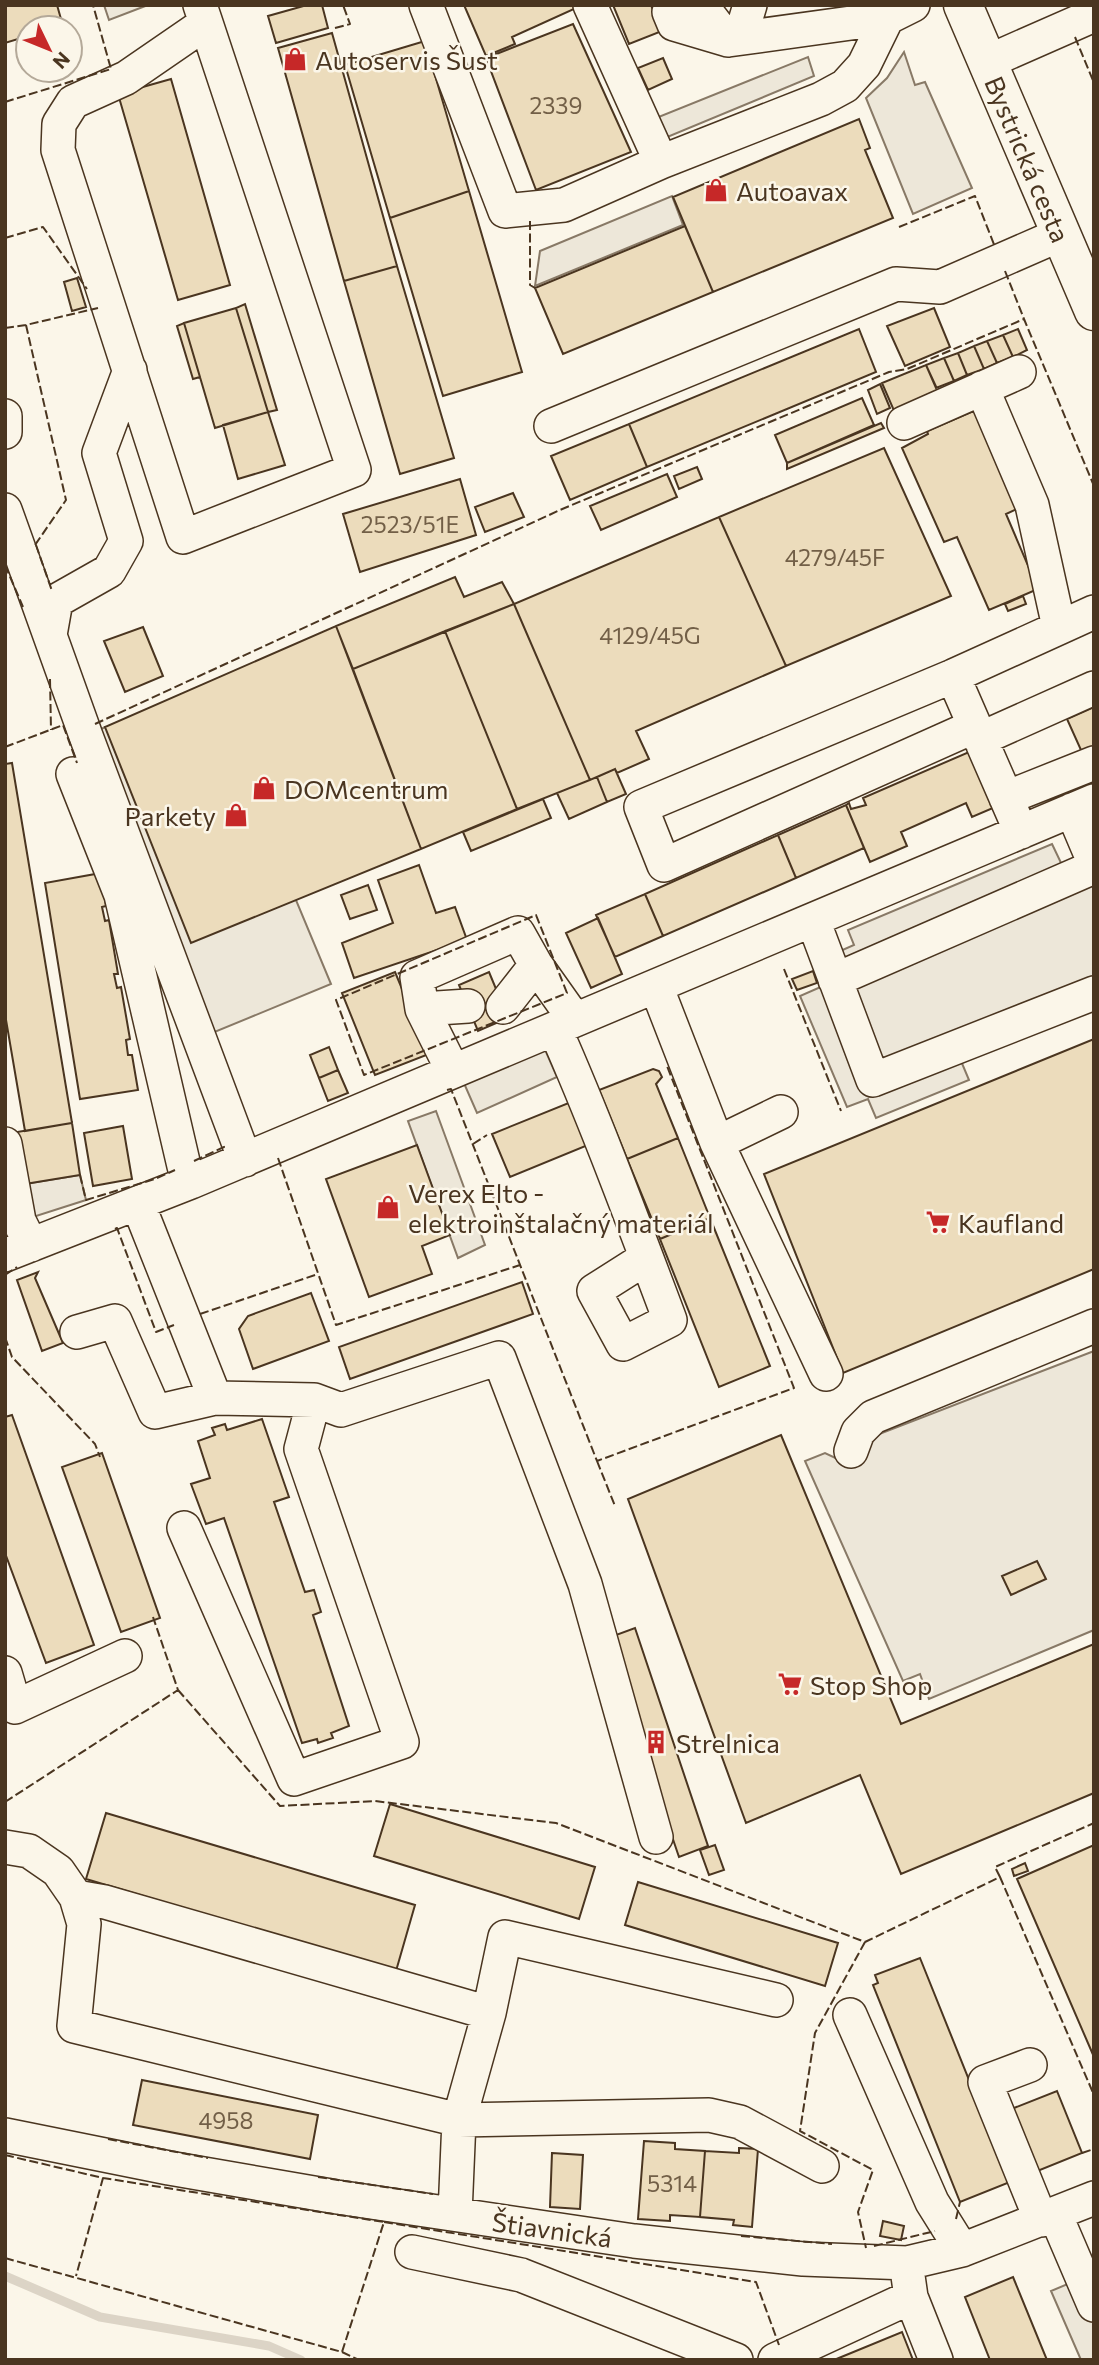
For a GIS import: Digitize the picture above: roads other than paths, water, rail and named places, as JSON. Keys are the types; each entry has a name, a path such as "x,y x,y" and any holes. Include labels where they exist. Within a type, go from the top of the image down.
{"main road":[{"name":"Bystrická cesta","path":"963,5 1094,312"}],"street":[{"path":"426,5 505,211 564,205 660,162 821,99 845,86 864,65 900,12"},
{"path":"590,5 660,162"},
{"path":"734,39 750,5"},
{"path":"800,31 834,5"},
{"path":"685,9 734,39 800,31 900,12"},
{"path":"203,14 355,470 183,537 58,150 59,124 73,102 126,78 203,14"},
{"path":"987,62 1094,15"},
{"path":"551,426 896,284 940,287 1059,235"},
{"path":"50,635 56,601 109,571 126,541 99,453 130,370"},
{"path":"904,423 1019,372"},
{"path":"982,388 1032,505 1059,627"},
{"path":"5,416 5,432"},
{"path":"5,510 245,1160"},
{"path":"1094,612 953,676 641,807 664,865 977,732 1094,688"},
{"path":"953,676 1021,832"},
{"path":"1006,799 1094,763"},
{"path":"73,774 121,895 184,1166 191,1182"},
{"path":"5,1144 19,1221 18,1250 245,1160 1083,805 1094,864 835,980"},
{"path":"813,920 873,1080 1094,993"},
{"path":"453,1072 422,1009 417,977 518,933 565,1024 584,1096 646,1258"},
{"path":"503,1007 536,965"},
{"path":"656,986 717,1143 826,1374"},
{"path":"422,1009 468,1006"},
{"path":"717,1143 781,1112"},
{"path":"138,1204 215,1398"},
{"path":"77,1332 115,1321 155,1412 215,1398 314,1400 341,1410 499,1357 585,1584 656,1837"},
{"path":"851,1451 858,1432 873,1417 1094,1326"},
{"path":"184,1528 294,1779 402,1742 301,1449 314,1400"},
{"path":"5,1673 15,1707 125,1656"},
{"path":"5,1847 29,1851 58,1871 76,1897 84,1924 74,2026 459,2120 709,2115 740,2122 822,2166"},
{"path":"76,1897 118,1906 489,2013"},
{"path":"455,2214 459,2120 489,2013 505,1937 776,2000"},
{"path":"850,2015 932,2202 962,2250"},
{"path":"1030,2065 985,2082 1048,2217 1094,2305"},
{"name":"Štiavnická","path":"5,2135 169,2168 455,2214 660,2244 803,2259 907,2263 962,2250 1094,2197"},
{"path":"412,2252 521,2276 736,2360"},
{"path":"907,2263 911,2297 936,2360"},
{"path":"775,2360 911,2297"}],"waterway":[{"path":"5,2276 100,2317 269,2346 301,2360"}],"place":[{"name":"Autoservis Šust","path":"295,59"},
{"name":"Autoavax","path":"716,190"},
{"name":"DOMcentrum","path":"264,788"},
{"name":"Parkety","path":"236,815"},
{"name":"Verex Elto - elektroinštalačný materiál","path":"388,1207"},
{"name":"Kaufland","path":"938,1222"},
{"name":"Stop Shop","path":"790,1684"},
{"name":"Strelnica","path":"656,1742"}]}
